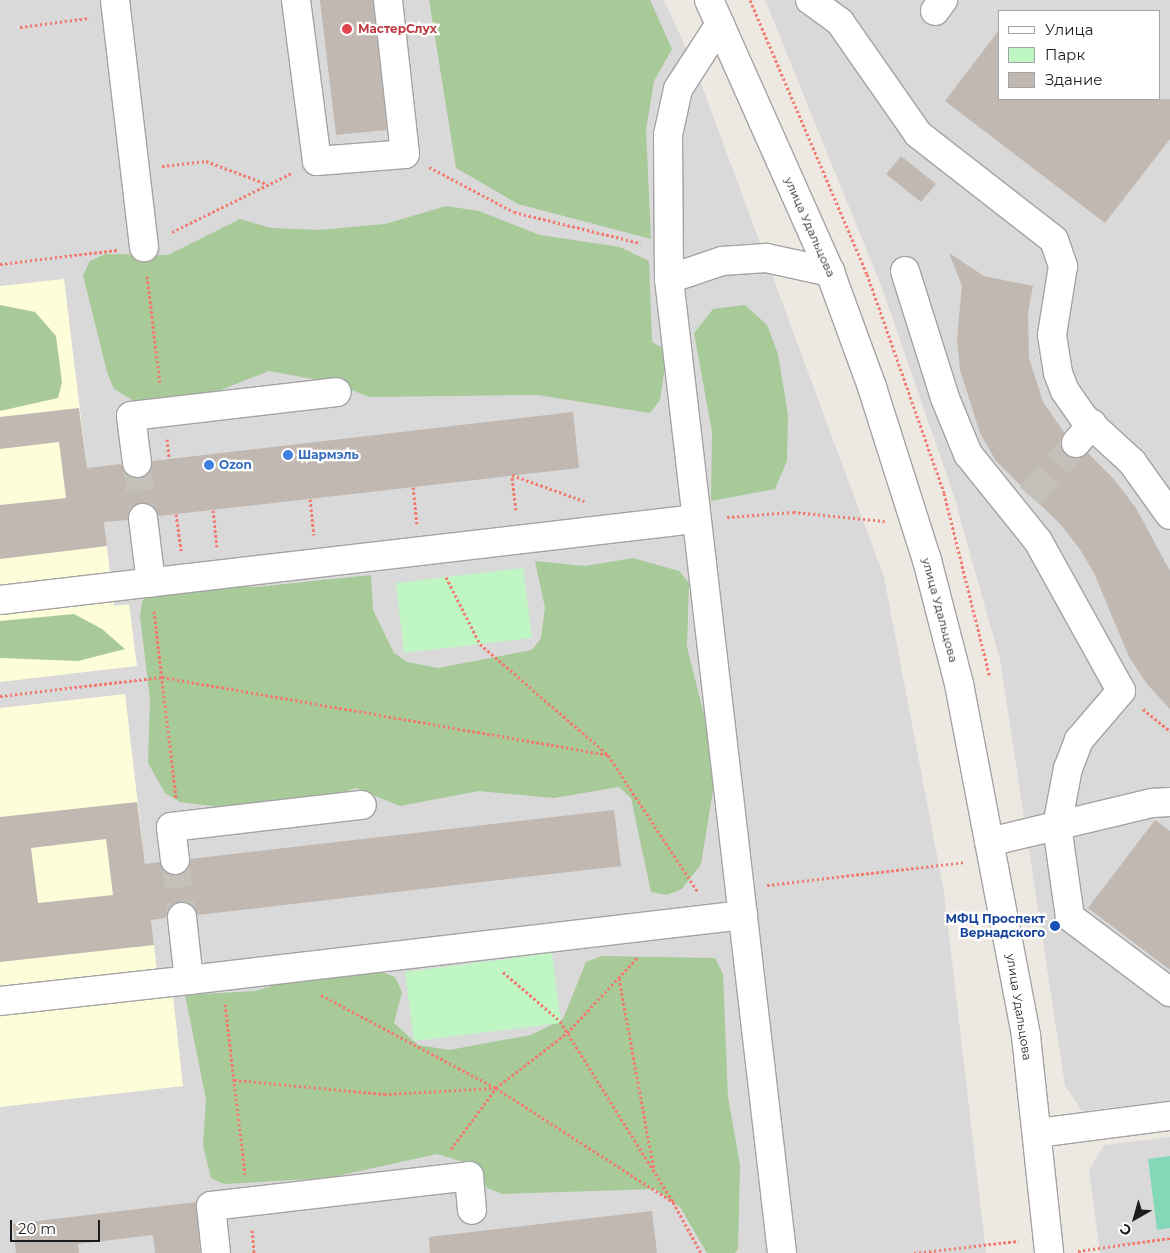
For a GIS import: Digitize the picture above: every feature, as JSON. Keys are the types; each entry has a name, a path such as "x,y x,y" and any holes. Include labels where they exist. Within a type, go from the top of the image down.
{"street":[{"path":"296,0 317,161 405,154 388,0"},
{"path":"810,0 840,22 918,134 1054,240 1062,266 1052,316 1053,354 1065,391 1084,434 1132,462 1170,515"},
{"path":"713,7 678,89 668,135 669,279 782,1253"},
{"name":"улица Удальцова","path":"713,7 830,272 872,387 927,560 960,684 982,852 1026,1036 1049,1253"},
{"path":"116,8 144,247"},
{"path":"669,279 722,261 766,258 830,272"},
{"path":"905,271 945,398 968,454 1023,504 1038,541 1121,692 1079,740 1068,768 1057,826 1070,917 1170,992"},
{"path":"137,463 131,416 337,392"},
{"path":"143,518 151,583"},
{"path":"0,600 696,520"},
{"path":"982,852 1057,826 1152,803 1170,802"},
{"path":"175,860 171,827 362,805"},
{"path":"0,1001 743,915"},
{"path":"182,916 189,980"},
{"path":"1037,1133 1170,1116"},
{"path":"216,1253 211,1206 469,1176 472,1210"}],"path":[{"path":"20,26 116,8"},
{"path":"405,154 514,212 670,250"},
{"path":"0,264 144,247 267,184 206,161 135,169"},
{"path":"144,247 169,459"},
{"path":"516,504 512,476 586,502"},
{"path":"413,487 433,550 480,644 608,755 716,918"},
{"path":"310,499 318,563"},
{"path":"213,510 221,575"},
{"path":"696,520 792,512 887,522"},
{"path":"176,514 184,579"},
{"path":"151,583 180,826"},
{"path":"0,696 162,677 608,755"},
{"path":"1121,692 1170,731"},
{"path":"740,889 982,852"},
{"path":"448,1153 496,1088 568,1033 668,924"},
{"path":"488,945 489,961 560,1021 673,1202 701,1253"},
{"path":"222,976 254,1253"},
{"path":"619,978 655,1173"},
{"path":"316,992 496,1088 673,1202"},
{"path":"234,1080 384,1094 496,1088"},
{"path":"1017,1231 1018,1247"},
{"path":"1078,1251 1170,1238"},
{"path":"914,1253 1018,1241"}],"shaded area":[{"path":"0,0 664,0 696,70 884,577 944,892 986,1253 0,1253"},
{"path":"765,0 1170,0 1170,1101 1082,1111 1065,1086 1000,660 953,493 882,288"},
{"path":"64,279 87,468 83,525 104,523 114,606 129,604 137,666 0,682 0,286"},
{"path":"125,694 145,864 131,923 151,920 160,997 173,996 183,1086 0,1107 0,708"},
{"path":"1170,1137 1170,1253 1100,1253 1089,1170 1104,1145"}],"green space":[{"path":"429,0 650,0 672,49 654,81 646,130 651,239 518,204 456,168"},
{"path":"446,206 479,211 540,235 620,247 649,261 652,342 667,351 660,400 650,413 538,395 369,397 335,383 269,371 195,400 146,408 114,389 107,372 83,275 90,261 105,254 168,255 240,219 271,228 319,230 385,224"},
{"path":"0,305 35,312 56,336 62,382 58,398 0,411"},
{"path":"745,305 767,325 778,354 788,415 787,461 775,489 711,501 712,432 694,333 713,309"},
{"path":"633,558 679,571 689,583 687,647 717,766 701,864 682,889 667,895 651,892 631,798 619,787 554,798 479,791 400,806 356,788 310,804 228,808 180,802 165,793 148,763 150,699 140,616 142,601 156,591 189,584 256,587 371,575 373,610 394,653 407,662 438,668 532,650 541,638 545,608 535,561 585,566"},
{"path":"523,568 532,638 404,653 396,583"},
{"path":"74,614 102,629 125,649 78,661 0,658 0,621"},
{"path":"552,953 561,1023 414,1041 405,972"},
{"path":"602,956 715,958 723,974 728,1097 740,1165 738,1249 735,1253 707,1253 680,1207 655,1189 503,1194 487,1188 467,1163 437,1154 328,1178 224,1184 211,1178 203,1146 206,1099 185,995 255,991 334,967 381,972 395,977 402,992 394,1023 418,1045 449,1050 531,1035 563,1019 586,962"},
{"path":"1170,1156 1170,1228 1157,1230 1148,1159"}],"building":[{"path":"320,0 373,0 387,130 336,135"},
{"path":"998,31 998,100 1170,99 1170,139 1105,223 945,101"},
{"path":"901,156 936,184 921,202 886,174"},
{"path":"949,253 984,276 1033,286 1028,313 1029,358 1043,402 1064,432 1062,449 1073,458 1088,453 1113,478 1136,508 1170,571 1170,709 1147,684 1129,657 1094,573 1079,548 1061,525 996,461 980,433 960,370 957,338 962,286"},
{"path":"79,408 87,468 121,464 125,473 138,478 147,475 152,461 573,412 579,468 159,516 150,504 141,503 129,511 128,520 104,522 107,546 0,559 0,505 66,498 59,442 0,449 0,417"},
{"path":"137,802 145,864 160,862 163,870 176,876 185,872 190,859 614,810 621,866 197,915 189,903 180,902 172,905 166,918 151,920 154,945 0,962 0,817","holes":["106,839 113,895 38,903 31,848"]},
{"path":"1155,820 1170,831 1170,970 1088,908"},
{"path":"196,1202 200,1253 155,1253 153,1235 78,1244 79,1253 16,1253 13,1224"},
{"path":"652,1211 657,1253 430,1253 429,1237"}],"tunnel":[{"path":"1030,496 1076,443"},
{"path":"137,463 143,518"},
{"path":"175,860 182,917"}],"place":[{"name":"МастерСлух","path":"347,29"},
{"name":"Шармэль","path":"288,455"},
{"name":"Ozon","path":"209,465"},
{"name":"МФЦ Проспект Вернадского","path":"1055,926"}]}
